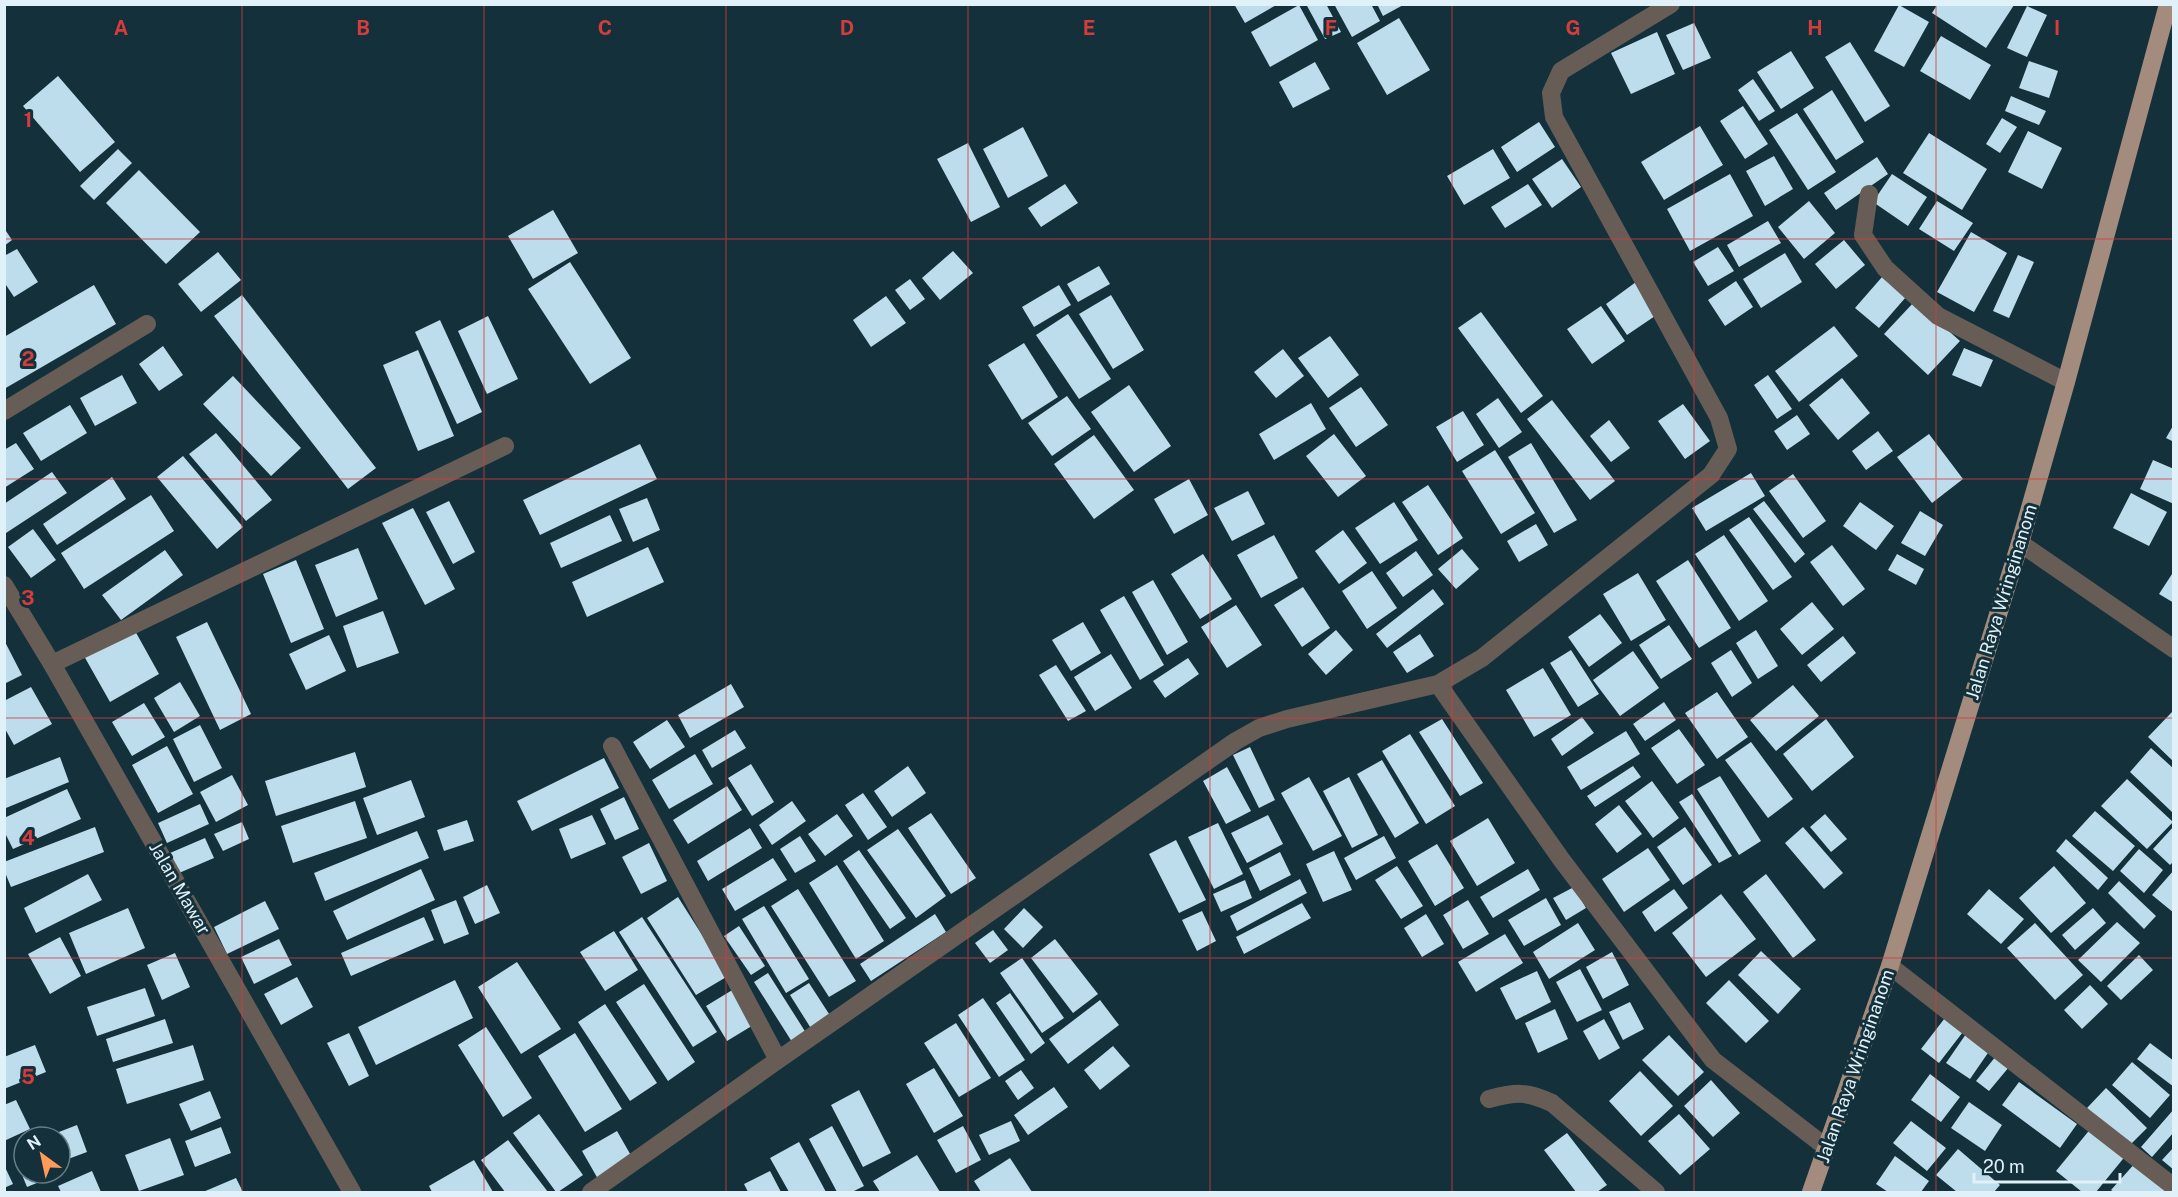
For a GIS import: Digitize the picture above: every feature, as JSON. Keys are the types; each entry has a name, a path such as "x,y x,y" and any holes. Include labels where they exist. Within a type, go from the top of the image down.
{"main road":[{"name":"Jalan Raya Wringinanom","path":"1811,1192 1890,966 2020,543 2168,4"}],"street":[{"path":"591,1192 1251,732 1287,719 1438,684 1482,658 1711,476 1728,449 1719,418 1554,117 1551,93 1561,71 1671,4"},
{"path":"1869,194 1863,235 1884,268 1938,316 2066,382"},
{"path":"4,411 147,324"},
{"path":"52,664 505,446"},
{"path":"2020,543 2174,649"},
{"name":"Jalan Mawar","path":"4,585 52,664 352,1192"},
{"path":"1438,684 1561,859 1713,1060 1827,1149"},
{"path":"612,746 778,1060"},
{"path":"1890,966 2174,1187"},
{"path":"1489,1099 1517,1092 1535,1095 1552,1103 1656,1192"}],"building":[{"path":"1234,4 1278,4 1245,23"},
{"path":"1306,4 1326,4 1341,32 1325,39"},
{"path":"1334,4 1371,4 1380,21 1352,37"},
{"path":"1377,4 1405,4 1383,16"},
{"path":"1299,5 1318,40 1270,67 1251,32"},
{"path":"1899,5 1929,22 1904,67 1874,51"},
{"path":"1937,5 2014,5 1986,48 1932,13"},
{"path":"2027,6 2047,15 2027,57 2007,48"},
{"path":"1399,18 1430,70 1387,95 1357,43"},
{"path":"1694,23 1711,58 1683,70 1666,35"},
{"path":"1657,32 1675,74 1631,94 1611,53"},
{"path":"1941,36 1991,65 1970,100 1920,71"},
{"path":"1850,42 1890,106 1865,122 1825,57"},
{"path":"1791,51 1814,88 1781,109 1757,72"},
{"path":"2029,61 2058,71 2049,98 2019,88"},
{"path":"1315,62 1330,89 1293,108 1279,82"},
{"path":"58,76 115,142 80,172 23,106"},
{"path":"1753,79 1775,111 1759,121 1738,90"},
{"path":"1832,90 1864,142 1836,160 1803,109"},
{"path":"2011,96 2046,111 2039,125 2005,111"},
{"path":"1743,106 1768,144 1745,159 1720,121"},
{"path":"1797,113 1836,172 1808,190 1769,130"},
{"path":"2002,118 2017,127 2000,153 1986,144"},
{"path":"1539,122 1555,147 1517,172 1501,147"},
{"path":"1700,126 1723,165 1664,200 1641,162"},
{"path":"1023,127 1048,176 1008,198 983,149"},
{"path":"2028,131 2062,148 2042,189 2008,172"},
{"path":"1929,133 1987,169 1962,210 1903,173"},
{"path":"968,143 1000,207 971,222 937,159"},
{"path":"118,149 132,163 94,200 80,186"},
{"path":"1493,149 1510,178 1464,205 1447,176"},
{"path":"1774,156 1793,189 1765,206 1746,171"},
{"path":"1877,157 1888,174 1836,210 1824,193"},
{"path":"1562,159 1581,187 1552,208 1532,179"},
{"path":"139,170 200,232 166,264 106,203"},
{"path":"1730,174 1753,216 1690,251 1667,209"},
{"path":"1892,174 1927,197 1908,226 1873,202"},
{"path":"1065,184 1078,203 1041,227 1028,208"},
{"path":"1528,184 1542,205 1505,228 1491,207"},
{"path":"1809,201 1835,233 1804,259 1778,227"},
{"path":"1937,201 1973,223 1954,251 1919,229"},
{"path":"553,210 578,253 533,279 508,236"},
{"path":"1768,221 1781,243 1739,267 1727,245"},
{"path":"4,228 12,240 4,246"},
{"path":"1971,232 2007,253 1974,312 1937,292"},
{"path":"1844,240 1865,265 1836,289 1815,264"},
{"path":"1718,247 1734,271 1708,286 1693,262"},
{"path":"17,249 38,282 14,297 4,282 4,256"},
{"path":"953,251 973,273 940,300 922,278"},
{"path":"218,252 241,280 201,312 178,284"},
{"path":"1785,253 1802,282 1761,308 1743,279"},
{"path":"2018,255 2034,262 2009,318 1993,311"},
{"path":"570,262 631,358 590,384 528,289"},
{"path":"1099,266 1110,284 1078,302 1067,284"},
{"path":"1882,277 1906,297 1879,328 1855,308"},
{"path":"910,279 925,299 910,310 895,290"},
{"path":"1736,281 1753,307 1725,326 1708,300"},
{"path":"1636,282 1658,314 1627,335 1606,304"},
{"path":"94,285 116,324 4,389 4,337"},
{"path":"1059,285 1071,305 1034,327 1022,307"},
{"path":"242,295 376,468 348,489 214,316"},
{"path":"1111,295 1144,350 1113,369 1079,314"},
{"path":"886,296 906,323 871,347 853,320"},
{"path":"1915,301 1960,341 1928,375 1884,334"},
{"path":"1601,306 1625,341 1592,364 1567,329"},
{"path":"1481,312 1543,396 1521,413 1458,328"},
{"path":"1068,314 1111,379 1079,399 1036,335"},
{"path":"488,316 518,379 487,394 458,331"},
{"path":"440,320 482,412 457,424 415,332"},
{"path":"1834,326 1858,356 1799,402 1775,371"},
{"path":"1330,336 1359,375 1328,398 1298,358"},
{"path":"1024,343 1058,397 1022,420 988,365"},
{"path":"163,346 183,375 159,391 139,364"},
{"path":"1964,348 1993,360 1981,387 1952,375"},
{"path":"1283,349 1304,376 1276,398 1254,372"},
{"path":"418,350 454,436 418,451 383,365"},
{"path":"122,375 137,403 95,426 80,398"},
{"path":"1768,375 1792,409 1777,419 1754,385"},
{"path":"233,376 301,448 271,476 203,404"},
{"path":"1842,378 1870,413 1838,440 1809,405"},
{"path":"1129,385 1171,446 1134,472 1091,412"},
{"path":"1361,387 1388,425 1356,447 1329,408"},
{"path":"1067,396 1091,429 1052,456 1028,423"},
{"path":"1498,398 1522,432 1499,448 1476,414"},
{"path":"1552,400 1615,481 1590,500 1527,419"},
{"path":"1311,403 1326,429 1274,460 1259,434"},
{"path":"1683,404 1710,441 1685,459 1658,421"},
{"path":"70,405 87,433 41,461 23,433"},
{"path":"1463,411 1484,445 1457,462 1436,427"},
{"path":"1797,415 1810,434 1787,450 1774,431"},
{"path":"1609,420 1630,448 1611,462 1590,436"},
{"path":"2174,424 2174,442 2166,438"},
{"path":"1878,431 1893,451 1866,470 1852,451"},
{"path":"216,433 272,500 246,521 189,454"},
{"path":"1334,434 1366,476 1338,497 1306,456"},
{"path":"1929,434 1963,479 1932,503 1897,457"},
{"path":"1094,435 1134,490 1094,519 1054,464"},
{"path":"16,443 34,469 4,488 4,450"},
{"path":"1531,443 1577,520 1554,533 1508,457"},
{"path":"640,444 657,479 540,535 523,500"},
{"path":"1495,450 1535,513 1501,534 1462,471"},
{"path":"183,456 243,527 217,549 157,477"},
{"path":"2153,460 2174,469 2174,504 2140,489"},
{"path":"52,472 67,493 6,533 4,504"},
{"path":"1751,473 1765,496 1706,531 1692,508"},
{"path":"1793,474 1826,521 1803,538 1769,491"},
{"path":"112,477 126,499 57,545 43,524"},
{"path":"1189,479 1208,515 1174,534 1154,499"},
{"path":"1428,485 1463,538 1438,555 1402,502"},
{"path":"1248,491 1265,524 1232,541 1214,508"},
{"path":"2131,493 2167,512 2149,546 2113,528"},
{"path":"151,495 174,531 84,589 61,553"},
{"path":"647,498 660,530 633,542 619,509"},
{"path":"449,501 475,552 453,564 426,512"},
{"path":"1764,501 1805,554 1795,563 1753,509"},
{"path":"1394,502 1418,540 1380,564 1355,528"},
{"path":"1860,502 1894,526 1876,550 1843,526"},
{"path":"413,508 455,589 425,605 382,523"},
{"path":"1920,511 1943,525 1925,556 1901,543"},
{"path":"610,515 622,541 561,568 550,543"},
{"path":"1749,517 1792,577 1773,590 1729,530"},
{"path":"1536,524 1548,545 1519,562 1507,541"},
{"path":"33,529 56,560 31,578 8,547"},
{"path":"1343,530 1367,563 1339,584 1315,551"},
{"path":"1274,535 1298,578 1261,598 1237,555"},
{"path":"1724,535 1768,601 1739,621 1695,554"},
{"path":"1832,545 1865,589 1843,606 1810,562"},
{"path":"648,547 664,582 587,617 572,582"},
{"path":"358,548 378,599 336,617 315,565"},
{"path":"1462,549 1479,569 1456,589 1438,569"},
{"path":"165,550 183,575 121,620 102,595"},
{"path":"1416,551 1433,575 1403,597 1386,573"},
{"path":"1203,554 1232,599 1200,619 1171,574"},
{"path":"1897,554 1924,569 1916,585 1888,570"},
{"path":"296,560 324,629 291,643 263,574"},
{"path":"1688,560 1731,628 1699,648 1656,581"},
{"path":"1372,571 1397,608 1367,629 1342,591"},
{"path":"2174,571 2174,603 2159,594"},
{"path":"1638,573 1666,620 1631,641 1603,594"},
{"path":"1153,580 1188,642 1167,655 1132,592"},
{"path":"1303,587 1330,628 1302,647 1274,605"},
{"path":"1433,589 1444,604 1387,648 1376,634"},
{"path":"1124,596 1164,665 1140,680 1100,610"},
{"path":"1812,602 1834,629 1802,655 1780,629"},
{"path":"1236,605 1262,645 1227,668 1201,627"},
{"path":"383,611 399,653 357,668 343,626"},
{"path":"1600,614 1622,643 1589,667 1568,637"},
{"path":"207,622 251,714 220,730 176,637"},
{"path":"1083,622 1101,653 1071,671 1052,640"},
{"path":"1669,625 1692,659 1661,679 1639,645"},
{"path":"134,629 159,674 110,702 84,656"},
{"path":"1336,630 1353,650 1326,675 1308,654"},
{"path":"1756,630 1778,666 1758,679 1736,643"},
{"path":"1420,634 1434,656 1407,673 1393,652"},
{"path":"329,635 346,671 306,690 289,654"},
{"path":"1843,636 1856,653 1821,682 1807,665"},
{"path":"4,640 22,675 4,684"},
{"path":"1571,650 1599,694 1578,707 1550,663"},
{"path":"1731,650 1752,683 1732,697 1711,663"},
{"path":"1633,651 1659,688 1620,716 1593,680"},
{"path":"1111,654 1132,688 1095,711 1074,677"},
{"path":"1188,658 1199,674 1165,698 1153,681"},
{"path":"1056,665 1086,711 1068,721 1039,675"},
{"path":"1543,668 1571,715 1534,737 1506,690"},
{"path":"180,682 200,716 174,732 154,698"},
{"path":"731,684 744,707 690,738 678,715"},
{"path":"1793,685 1819,716 1776,751 1750,720"},
{"path":"31,687 52,724 14,745 4,727 4,701"},
{"path":"1717,692 1748,737 1717,759 1685,713"},
{"path":"1664,702 1676,720 1645,741 1633,724"},
{"path":"144,703 165,737 132,756 112,722"},
{"path":"2172,712 2174,713 2174,762 2148,737"},
{"path":"1582,717 1594,733 1562,756 1551,739"},
{"path":"1442,719 1483,783 1460,796 1419,732"},
{"path":"1826,719 1854,757 1812,791 1783,754"},
{"path":"667,720 685,747 650,769 633,742"},
{"path":"200,725 222,768 194,782 173,739"},
{"path":"1679,729 1705,765 1677,784 1651,748"},
{"path":"735,730 746,748 712,768 702,750"},
{"path":"1626,731 1640,754 1581,790 1567,767"},
{"path":"1410,734 1455,806 1426,824 1382,751"},
{"path":"1751,742 1793,799 1768,818 1725,760"},
{"path":"167,746 193,794 158,813 132,765"},
{"path":"1250,747 1275,800 1259,808 1233,755"},
{"path":"2151,748 2174,769 2172,812 2130,772"},
{"path":"355,752 366,787 276,816 265,781"},
{"path":"695,754 713,784 669,809 652,780"},
{"path":"60,757 69,782 6,808 4,779"},
{"path":"604,758 619,788 532,831 517,801"},
{"path":"1382,760 1419,823 1395,838 1357,774"},
{"path":"751,764 774,802 752,816 728,778"},
{"path":"908,766 926,793 892,817 874,791"},
{"path":"1633,766 1641,777 1595,807 1587,796"},
{"path":"1227,767 1251,811 1226,824 1203,781"},
{"path":"232,775 248,805 216,822 200,792"},
{"path":"1720,776 1761,841 1739,855 1697,789"},
{"path":"1309,777 1342,836 1313,851 1281,793"},
{"path":"1349,777 1378,835 1352,848 1323,791"},
{"path":"2127,779 2173,822 2147,849 2101,806"},
{"path":"411,780 425,817 377,835 363,798"},
{"path":"1652,781 1679,818 1653,838 1625,801"},
{"path":"727,786 742,810 688,844 673,820"},
{"path":"67,789 81,819 13,849 4,831 4,818"},
{"path":"863,793 887,827 868,840 845,805"},
{"path":"1692,794 1732,856 1719,863 1679,802"},
{"path":"624,797 639,829 615,840 600,809"},
{"path":"355,801 367,838 293,863 281,826"},
{"path":"792,801 806,821 772,845 759,825"},
{"path":"200,804 209,824 167,843 158,823"},
{"path":"1619,805 1642,834 1617,853 1595,824"},
{"path":"2095,811 2135,846 2113,871 2072,836"},
{"path":"931,813 976,878 951,894 908,828"},
{"path":"837,814 853,836 825,856 808,834"},
{"path":"1825,814 1847,839 1831,852 1810,827"},
{"path":"592,815 606,844 571,859 559,829"},
{"path":"1268,815 1283,844 1247,863 1231,833"},
{"path":"1488,818 1515,863 1477,886 1450,841"},
{"path":"467,820 474,841 444,851 437,830"},
{"path":"242,822 249,839 223,851 214,834"},
{"path":"1218,823 1243,874 1214,889 1188,837"},
{"path":"2174,826 2174,861 2170,865 2153,849"},
{"path":"95,827 104,852 11,887 4,870 4,862"},
{"path":"1685,827 1712,865 1683,885 1657,847"},
{"path":"1803,827 1843,873 1824,889 1785,843"},
{"path":"750,828 762,848 708,881 697,861"},
{"path":"898,829 946,896 916,918 867,850"},
{"path":"417,831 429,858 325,901 314,873"},
{"path":"800,836 816,861 795,873 780,849"},
{"path":"1384,836 1396,858 1356,880 1344,858"},
{"path":"205,838 214,858 179,873 170,853"},
{"path":"2066,839 2108,878 2098,890 2056,851"},
{"path":"1176,840 1206,900 1179,913 1149,854"},
{"path":"649,843 667,881 641,894 622,857"},
{"path":"1437,844 1464,888 1435,906 1408,861"},
{"path":"1648,848 1670,880 1624,912 1602,879"},
{"path":"2139,849 2163,870 2144,893 2120,871"},
{"path":"859,850 906,918 890,929 843,861"},
{"path":"1334,851 1352,890 1323,902 1306,864"},
{"path":"1280,852 1291,875 1260,891 1249,868"},
{"path":"773,858 787,880 735,911 722,889"},
{"path":"837,865 884,941 856,959 809,883"},
{"path":"1397,866 1423,906 1401,919 1375,880"},
{"path":"2054,866 2086,903 2051,933 2019,898"},
{"path":"421,869 435,900 347,940 333,911"},
{"path":"1528,869 1540,890 1493,918 1480,897"},
{"path":"2174,870 2174,913 2152,895"},
{"path":"88,874 102,900 36,933 24,908"},
{"path":"1766,874 1816,940 1793,958 1743,892"},
{"path":"1300,879 1307,893 1237,931 1230,916"},
{"path":"1245,880 1252,898 1221,912 1213,894"},
{"path":"2119,881 2156,916 2144,929 2108,893"},
{"path":"487,885 500,913 475,924 463,897"},
{"path":"1574,887 1586,908 1566,920 1553,898"},
{"path":"798,889 856,981 829,997 771,906"},
{"path":"1674,889 1688,908 1655,932 1642,912"},
{"path":"1989,889 2024,919 2001,944 1967,914"},
{"path":"1721,894 1756,939 1706,977 1672,933"},
{"path":"678,897 728,976 696,995 647,918"},
{"path":"1546,898 1561,925 1524,946 1508,920"},
{"path":"456,900 469,934 444,944 431,910"},
{"path":"1468,900 1489,934 1463,949 1443,915"},
{"path":"265,901 279,929 227,954 214,927"},
{"path":"1302,903 1311,918 1244,954 1236,937"},
{"path":"764,906 809,979 786,993 742,919"},
{"path":"128,908 145,948 86,974 69,933"},
{"path":"1024,908 1043,927 1023,948 1004,929"},
{"path":"2093,908 2106,923 2075,950 2062,935"},
{"path":"1202,911 1216,941 1197,951 1182,920"},
{"path":"935,914 946,932 871,981 860,964"},
{"path":"1426,914 1444,944 1422,957 1404,928"},
{"path":"424,917 434,940 351,976 341,953"},
{"path":"642,917 717,1032 693,1047 619,932"},
{"path":"2117,922 2140,943 2101,982 2078,960"},
{"path":"1578,923 1595,950 1549,979 1533,952"},
{"path":"2035,923 2083,975 2055,1000 2007,948"},
{"path":"739,926 765,966 751,975 724,936"},
{"path":"993,930 1008,950 990,963 975,943"},
{"path":"614,931 638,970 605,991 580,952"},
{"path":"1505,934 1523,963 1476,992 1458,962"},
{"path":"60,937 81,976 50,994 28,954"},
{"path":"279,939 292,965 254,984 241,957"},
{"path":"1055,939 1098,994 1073,1013 1031,958"},
{"path":"1761,951 1801,989 1778,1014 1738,975"},
{"path":"1612,952 1629,985 1603,999 1586,967"},
{"path":"175,953 190,987 162,1000 147,965"},
{"path":"2139,955 2153,970 2121,1000 2107,986"},
{"path":"1022,958 1064,1018 1042,1033 1000,973"},
{"path":"517,962 561,1029 521,1054 478,987"},
{"path":"1580,969 1602,1010 1577,1022 1556,982"},
{"path":"1537,971 1551,1002 1516,1020 1500,988"},
{"path":"768,973 808,1036 794,1045 754,982"},
{"path":"297,977 313,1007 281,1025 264,994"},
{"path":"455,980 473,1018 376,1065 358,1027"},
{"path":"1729,980 1769,1021 1746,1043 1706,1003"},
{"path":"809,983 831,1017 812,1030 790,995"},
{"path":"644,984 695,1062 668,1081 616,1002"},
{"path":"2090,985 2108,1004 2082,1029 2064,1010"},
{"path":"145,988 155,1016 97,1036 87,1007"},
{"path":"734,989 755,1024 727,1041 706,1006"},
{"path":"1010,993 1045,1043 1031,1054 996,1003"},
{"path":"983,998 1025,1060 999,1077 958,1015"},
{"path":"1100,1000 1119,1025 1068,1064 1049,1039"},
{"path":"1630,1002 1644,1029 1623,1040 1609,1012"},
{"path":"605,1004 657,1083 630,1101 578,1022"},
{"path":"1555,1009 1568,1039 1538,1053 1525,1023"},
{"path":"1948,1014 1966,1028 1939,1063 1921,1049"},
{"path":"165,1019 173,1043 113,1062 106,1039"},
{"path":"1604,1019 1620,1048 1599,1060 1583,1031"},
{"path":"956,1023 991,1078 959,1097 924,1043"},
{"path":"486,1027 532,1098 503,1117 458,1045"},
{"path":"349,1033 369,1076 349,1086 327,1043"},
{"path":"575,1033 622,1109 585,1132 538,1056"},
{"path":"1966,1034 1990,1050 1970,1079 1946,1063"},
{"path":"1669,1035 1704,1072 1678,1096 1642,1060"},
{"path":"2150,1043 2174,1061 2174,1087 2137,1059"},
{"path":"35,1045 46,1072 4,1089 4,1057"},
{"path":"193,1045 204,1080 127,1104 116,1069"},
{"path":"1113,1046 1130,1066 1100,1090 1084,1070"},
{"path":"1996,1056 2009,1067 1989,1091 1976,1081"},
{"path":"2132,1062 2170,1095 2150,1118 2112,1085"},
{"path":"934,1068 963,1116 934,1133 906,1084"},
{"path":"1021,1070 1034,1088 1018,1100 1005,1081"},
{"path":"1640,1071 1673,1106 1641,1136 1609,1101"},
{"path":"1930,1074 1960,1097 1941,1122 1911,1100"},
{"path":"1711,1080 1740,1113 1713,1137 1684,1106"},
{"path":"2019,1082 2077,1124 2060,1148 2002,1105"},
{"path":"1054,1087 1068,1107 1028,1135 1014,1115"},
{"path":"2106,1088 2147,1128 2128,1147 2087,1108"},
{"path":"859,1090 891,1153 863,1167 831,1105"},
{"path":"210,1091 221,1118 191,1131 179,1104"},
{"path":"16,1100 28,1125 12,1125 12,1137 4,1141 4,1105"},
{"path":"1969,1102 2002,1125 1985,1151 1951,1128"},
{"path":"2174,1109 2174,1132 2152,1157 2141,1147"},
{"path":"539,1114 583,1175 558,1192 513,1133"},
{"path":"1679,1114 1710,1149 1680,1175 1648,1141"},
{"path":"1011,1121 1020,1141 989,1155 979,1135"},
{"path":"1911,1121 1946,1148 1927,1171 1893,1143"},
{"path":"77,1125 87,1152 72,1158 72,1127"},
{"path":"832,1126 864,1186 852,1192 837,1192 809,1139"},
{"path":"963,1126 981,1160 956,1173 937,1140"},
{"path":"221,1127 231,1153 195,1167 185,1141"},
{"path":"2092,1127 2127,1154 2096,1192 2082,1192 2056,1171"},
{"path":"617,1131 633,1159 598,1179 582,1151"},
{"path":"1567,1133 1607,1185 1597,1192 1576,1192 1544,1150"},
{"path":"170,1138 184,1175 139,1191 125,1155"},
{"path":"508,1140 548,1192 505,1192 481,1160"},
{"path":"799,1142 826,1192 789,1192 770,1158"},
{"path":"2174,1147 2174,1170 2162,1160"},
{"path":"1958,1149 2000,1185 1994,1192 1957,1192 1936,1175"},
{"path":"917,1155 940,1192 880,1192 873,1181"},
{"path":"1895,1156 1929,1181 1921,1192 1888,1192 1876,1184"},
{"path":"1010,1158 1032,1192 981,1192 974,1181"},
{"path":"474,1160 493,1192 432,1192 429,1186"},
{"path":"2137,1161 2167,1192 2114,1192 2111,1190"},
{"path":"4,1165 12,1184 4,1188"},
{"path":"92,1171 101,1192 61,1192 58,1186 72,1185 72,1180"},
{"path":"770,1171 781,1192 748,1192 744,1184"},
{"path":"236,1178 243,1192 203,1192"}]}
